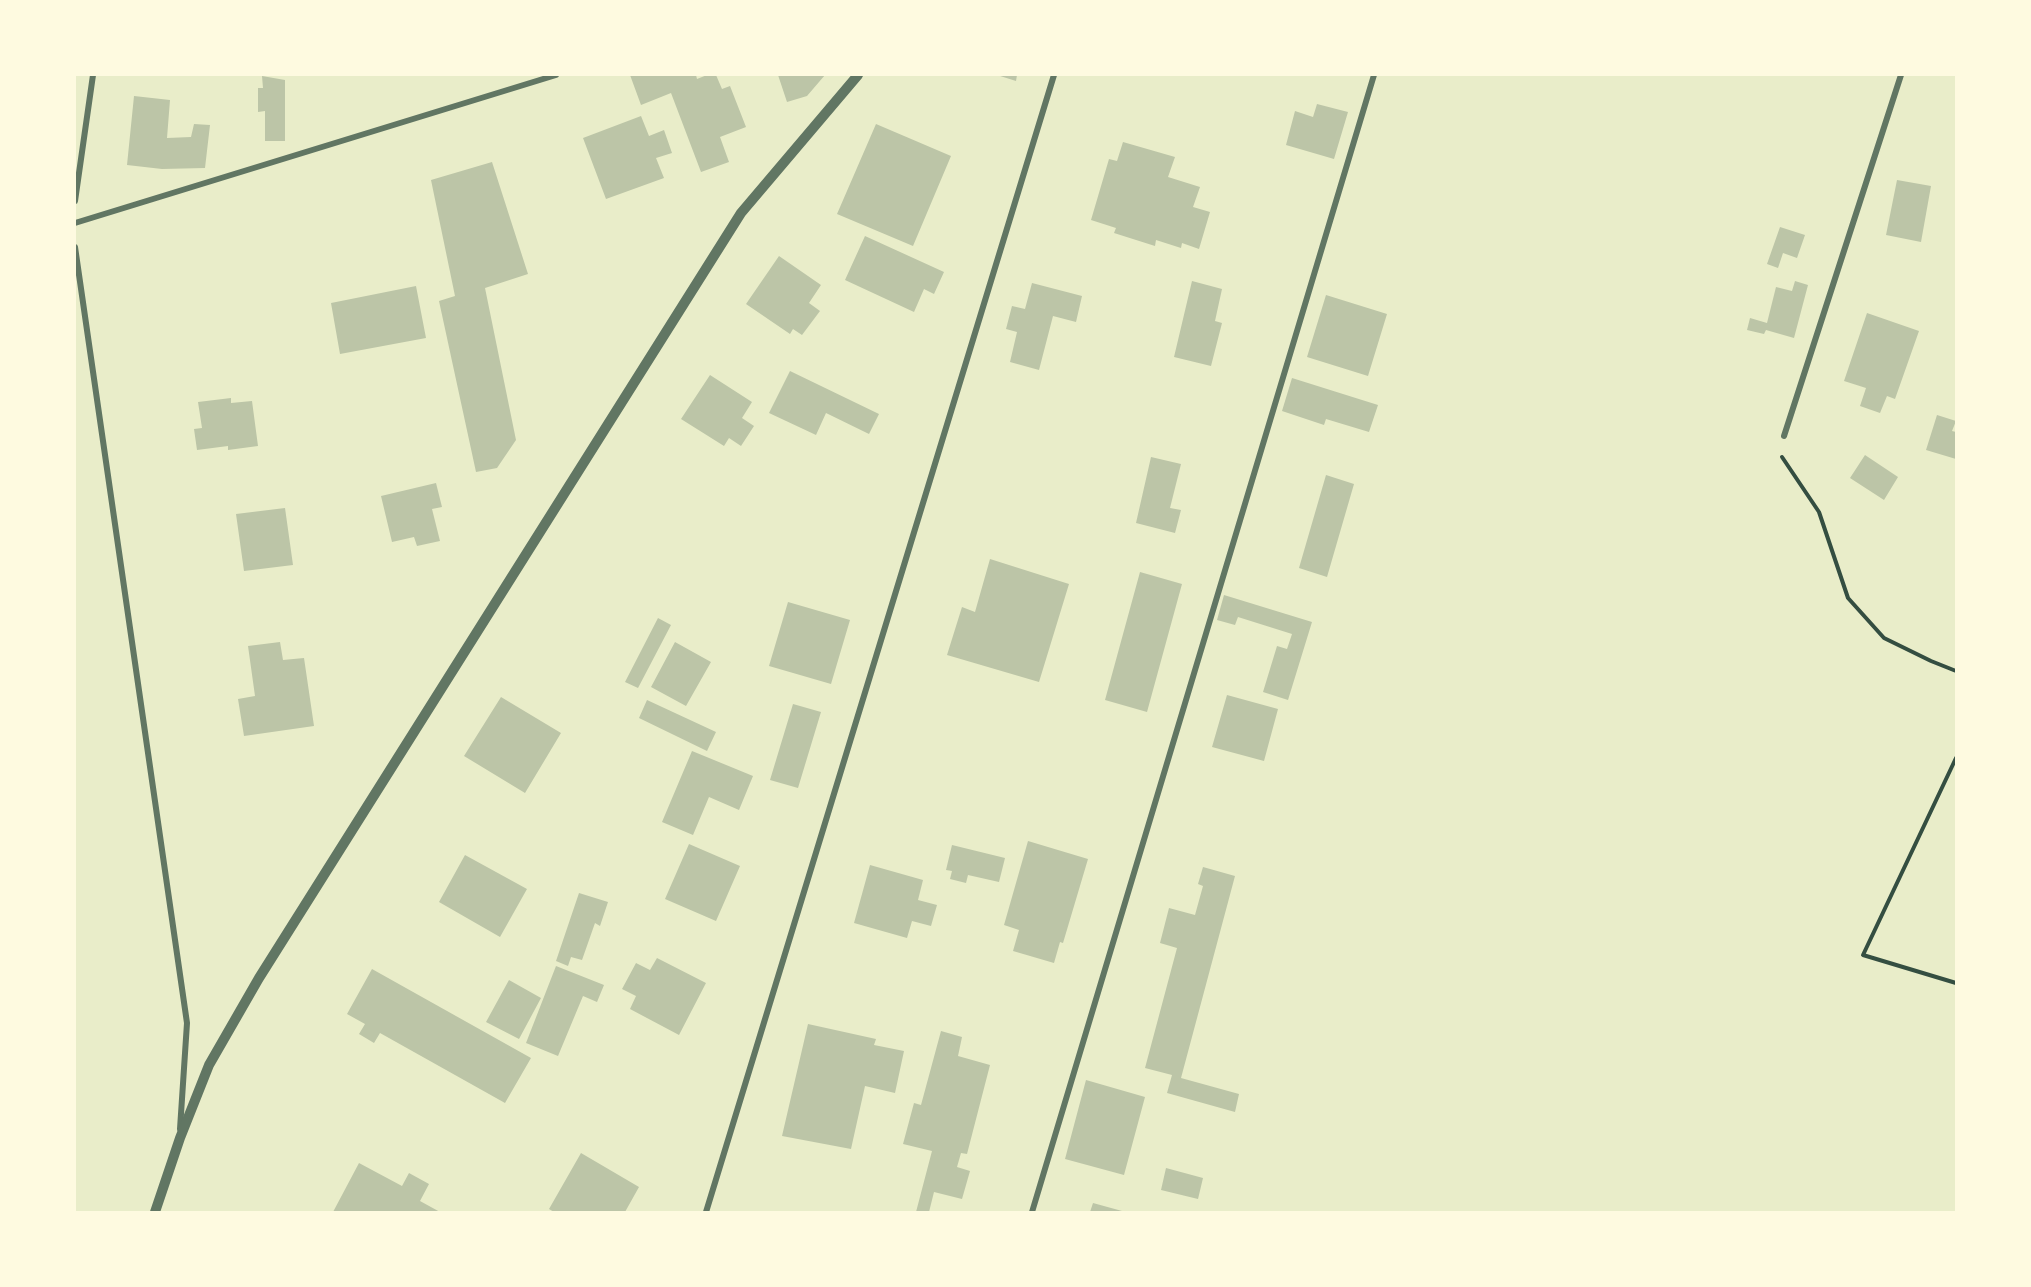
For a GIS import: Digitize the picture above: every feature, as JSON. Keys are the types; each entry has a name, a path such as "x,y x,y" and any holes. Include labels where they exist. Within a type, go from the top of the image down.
{"street":[{"path":"75,201 93,75"},
{"path":"75,223 556,75"},
{"path":"155,1212 180,1138 209,1065 259,978 741,213 858,75"},
{"path":"706,1212 1054,75"},
{"path":"1032,1212 1374,75"},
{"path":"1784,436 1901,75"},
{"path":"75,247 187,1023 180,1138"}],"path":[{"path":"1784,436 1781,456 1819,512 1848,598 1884,638 1956,671"},
{"path":"1956,758 1863,955 1956,983"}],"building":[{"path":"630,75 696,75 697,79 707,75 716,75 722,89 730,86 746,127 720,137 729,162 701,172 671,93 641,105"},
{"path":"778,75 825,75 807,96 787,102"},
{"path":"997,75 1017,75 1016,81"},
{"path":"262,76 285,80 285,141 265,141 265,111 258,112 258,88 263,88"},
{"path":"134,96 170,100 167,138 191,137 194,124 210,125 205,168 162,169 127,165"},
{"path":"1317,104 1348,112 1334,159 1286,145 1295,111 1313,117"},
{"path":"641,116 649,136 664,130 672,153 656,158 664,178 606,199 583,138"},
{"path":"876,124 951,156 913,246 837,214"},
{"path":"1123,142 1175,157 1168,177 1200,187 1193,207 1210,212 1199,249 1182,243 1181,248 1156,240 1155,246 1114,233 1116,228 1091,220 1109,159 1117,161"},
{"path":"492,162 528,274 485,288 516,440 497,468 476,472 439,301 455,296 431,180"},
{"path":"1897,180 1931,186 1921,242 1886,235"},
{"path":"1780,227 1805,235 1797,258 1783,253 1778,268 1767,264"},
{"path":"865,236 944,272 934,294 924,289 914,312 845,280"},
{"path":"779,256 821,285 809,303 820,311 802,335 793,329 790,334 746,304"},
{"path":"1192,281 1222,289 1215,321 1222,323 1211,366 1174,357"},
{"path":"1795,281 1808,285 1794,338 1766,330 1764,334 1747,330 1750,318 1767,323 1776,287 1792,291"},
{"path":"1032,283 1082,296 1076,322 1053,316 1039,370 1010,362 1017,332 1006,329 1012,306 1025,309"},
{"path":"416,286 426,338 340,354 331,303"},
{"path":"1326,295 1387,314 1368,376 1307,357"},
{"path":"1867,313 1919,331 1895,399 1887,396 1880,413 1860,406 1866,388 1844,381"},
{"path":"790,371 879,414 869,434 826,413 816,435 769,413"},
{"path":"710,375 752,402 742,418 754,426 741,446 729,438 724,446 681,419"},
{"path":"1292,378 1378,405 1369,432 1326,419 1324,425 1282,411"},
{"path":"231,398 231,403 252,401 258,446 228,450 228,446 197,450 194,429 202,428 198,402"},
{"path":"1937,415 1956,421 1952,431 1956,432 1956,459 1926,450"},
{"path":"1865,455 1898,477 1884,500 1850,478"},
{"path":"1151,457 1181,464 1170,508 1181,510 1175,533 1136,523"},
{"path":"1326,475 1354,484 1327,577 1299,568"},
{"path":"436,483 442,507 432,509 440,541 417,546 414,537 392,542 381,496"},
{"path":"285,508 293,565 244,571 236,514"},
{"path":"990,559 1069,584 1039,682 947,655 962,607 975,612"},
{"path":"1140,572 1182,584 1147,712 1105,700"},
{"path":"1224,595 1312,622 1288,700 1263,692 1277,646 1287,649 1292,634 1238,617 1235,625 1217,620"},
{"path":"788,602 850,620 831,684 769,666"},
{"path":"658,618 671,625 638,688 625,682"},
{"path":"280,642 283,660 304,658 314,726 244,736 238,699 255,696 248,646"},
{"path":"675,642 711,662 686,706 651,687"},
{"path":"1227,695 1278,709 1264,761 1212,747"},
{"path":"501,697 561,733 525,793 464,756"},
{"path":"647,700 716,732 707,751 639,718"},
{"path":"793,704 821,712 798,788 770,780"},
{"path":"692,751 753,776 739,810 709,797 693,835 662,822"},
{"path":"1028,841 1088,859 1063,943 1060,942 1054,963 1013,951 1019,930 1004,925"},
{"path":"689,844 740,866 716,921 665,899"},
{"path":"952,845 1005,858 999,882 968,875 966,883 950,879 952,871 946,870"},
{"path":"465,855 527,889 500,937 439,902"},
{"path":"870,865 923,880 918,900 937,905 931,926 912,921 907,938 854,923"},
{"path":"1203,867 1235,876 1181,1078 1239,1094 1235,1112 1167,1093 1172,1075 1145,1068 1177,948 1160,943 1169,908 1195,915 1203,886 1198,884"},
{"path":"579,893 608,902 600,926 595,923 582,960 571,957 568,966 556,961"},
{"path":"657,958 706,983 679,1035 630,1009 636,996 622,989 636,963 650,970"},
{"path":"556,966 604,985 597,1002 583,996 558,1056 526,1043"},
{"path":"372,969 531,1058 505,1103 380,1033 374,1043 359,1034 365,1024 347,1014"},
{"path":"509,980 541,998 519,1039 486,1022"},
{"path":"808,1024 876,1039 874,1045 904,1051 895,1093 865,1086 851,1149 782,1136"},
{"path":"941,1031 962,1037 958,1056 990,1065 967,1154 961,1153 957,1167 970,1171 962,1199 934,1192 929,1212 916,1212 932,1151 903,1144 914,1103 921,1105"},
{"path":"1086,1080 1145,1097 1124,1175 1065,1159"},
{"path":"581,1153 639,1187 625,1212 554,1212 549,1209"},
{"path":"359,1163 402,1186 409,1173 429,1184 420,1201 440,1212 333,1212"},
{"path":"1166,1168 1203,1178 1198,1199 1161,1190"},
{"path":"1093,1203 1122,1211 1122,1212 1090,1212"}]}
